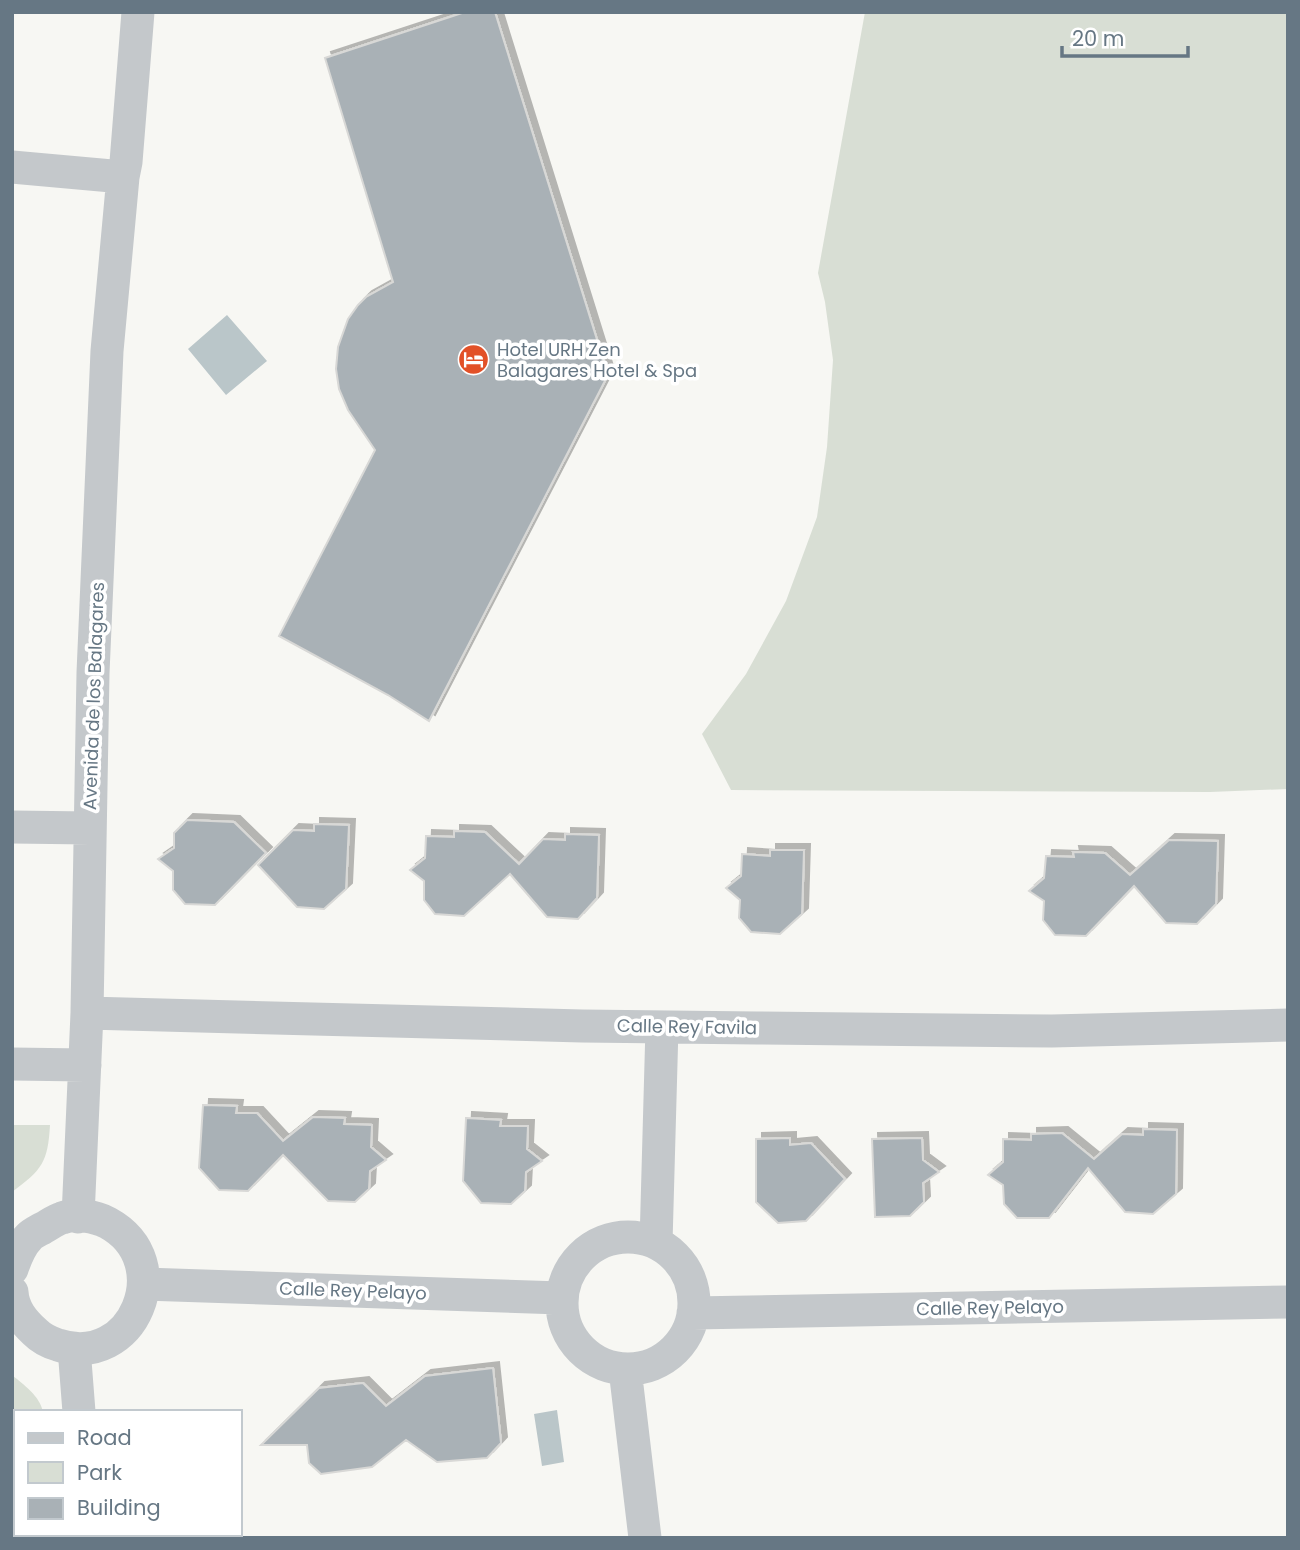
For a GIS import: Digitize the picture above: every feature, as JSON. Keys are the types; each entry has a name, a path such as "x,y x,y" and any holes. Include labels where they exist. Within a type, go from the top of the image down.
{"street":[{"name":"Avenida de los Balagares","path":"78,1217 87,1013 93,673 107,351 138,12"},
{"path":"12,167 123,177"},
{"path":"12,827 90,828"},
{"name":"Calle Rey Favila","path":"87,1013 662,1027 1052,1031 1288,1025"},
{"path":"656,1243 662,1027"},
{"path":"12,1064 85,1065"},
{"path":"12,1269 18,1252 31,1234 63,1217 84,1215 107,1222 125,1235 138,1254 144,1277 142,1300 132,1321 115,1338 91,1348 68,1348 41,1339 21,1319 12,1292"},
{"path":"634,1237 656,1243 676,1256 688,1275 694,1297 692,1321 682,1342 666,1358 641,1368 618,1369 594,1362 572,1340 562,1319 561,1294 568,1272 581,1255 612,1238 634,1237"},
{"name":"Calle Rey Pelayo","path":"144,1284 561,1298"},
{"name":"Calle Rey Pelayo","path":"693,1313 1288,1302"},
{"path":"74,1348 79,1410"},
{"path":"625,1369 645,1538"}],"green space":[{"path":"865,12 1288,12 1288,789 1210,792 731,790 702,734 746,674 786,601 817,517 827,447 833,360 818,273"},
{"path":"12,1125 50,1125 45,1157 37,1171 12,1192"},
{"path":"12,1375 35,1396 42,1410 14,1410 12,1450"}],"shaded area":[{"path":"227,315 267,361 226,395 188,349"},
{"path":"557,1410 564,1462 542,1466 534,1414"}],"building":[{"name":"Hotel URH Zen Balagares Hotel & Spa","path":"465,12 495,12 608,375 429,721 388,695 279,636 375,450 348,410 339,389 336,369 338,347 348,319 358,305 366,297 393,282 325,58"},
{"path":"187,820 234,822 266,853 215,905 185,904 173,890 173,871 158,859 174,848 174,833"},
{"path":"314,824 349,825 346,889 324,909 297,907 258,865 293,830 314,831"},
{"path":"454,831 485,832 519,864 543,839 565,840 565,834 599,835 597,898 578,919 547,917 510,874 464,916 435,914 424,900 424,881 410,870 425,858 426,836 454,837"},
{"path":"1169,840 1218,841 1216,904 1197,924 1166,923 1134,886 1086,936 1055,935 1043,920 1044,901 1029,891 1044,878 1046,856 1074,857 1073,852 1105,853 1130,875"},
{"path":"770,850 804,850 802,914 780,934 751,932 739,918 740,900 726,888 741,876 742,854 770,856"},
{"path":"203,1105 237,1106 236,1113 257,1113 283,1141 313,1117 345,1118 344,1124 372,1125 371,1147 386,1160 370,1171 369,1189 355,1202 328,1201 283,1155 248,1191 219,1190 199,1168"},
{"path":"466,1118 501,1120 500,1126 528,1126 527,1149 542,1161 526,1172 525,1191 511,1204 481,1203 463,1181"},
{"path":"1143,1129 1177,1130 1176,1194 1153,1214 1125,1212 1088,1168 1049,1218 1017,1218 1004,1204 1003,1185 988,1175 1003,1162 1003,1139 1031,1140 1031,1134 1062,1133 1094,1159 1122,1134 1143,1135"},
{"path":"790,1138 790,1145 811,1143 845,1179 806,1221 778,1223 756,1202 756,1139"},
{"path":"922,1138 923,1160 939,1172 923,1183 924,1202 910,1216 875,1217 872,1139"},
{"path":"493,1368 501,1443 487,1458 437,1462 406,1440 372,1467 321,1474 309,1463 307,1445 261,1445 319,1388 363,1383 386,1406 425,1376"}],"place":[{"name":"Hotel URH Zen Balagares Hotel & Spa","path":"474,360"}]}
